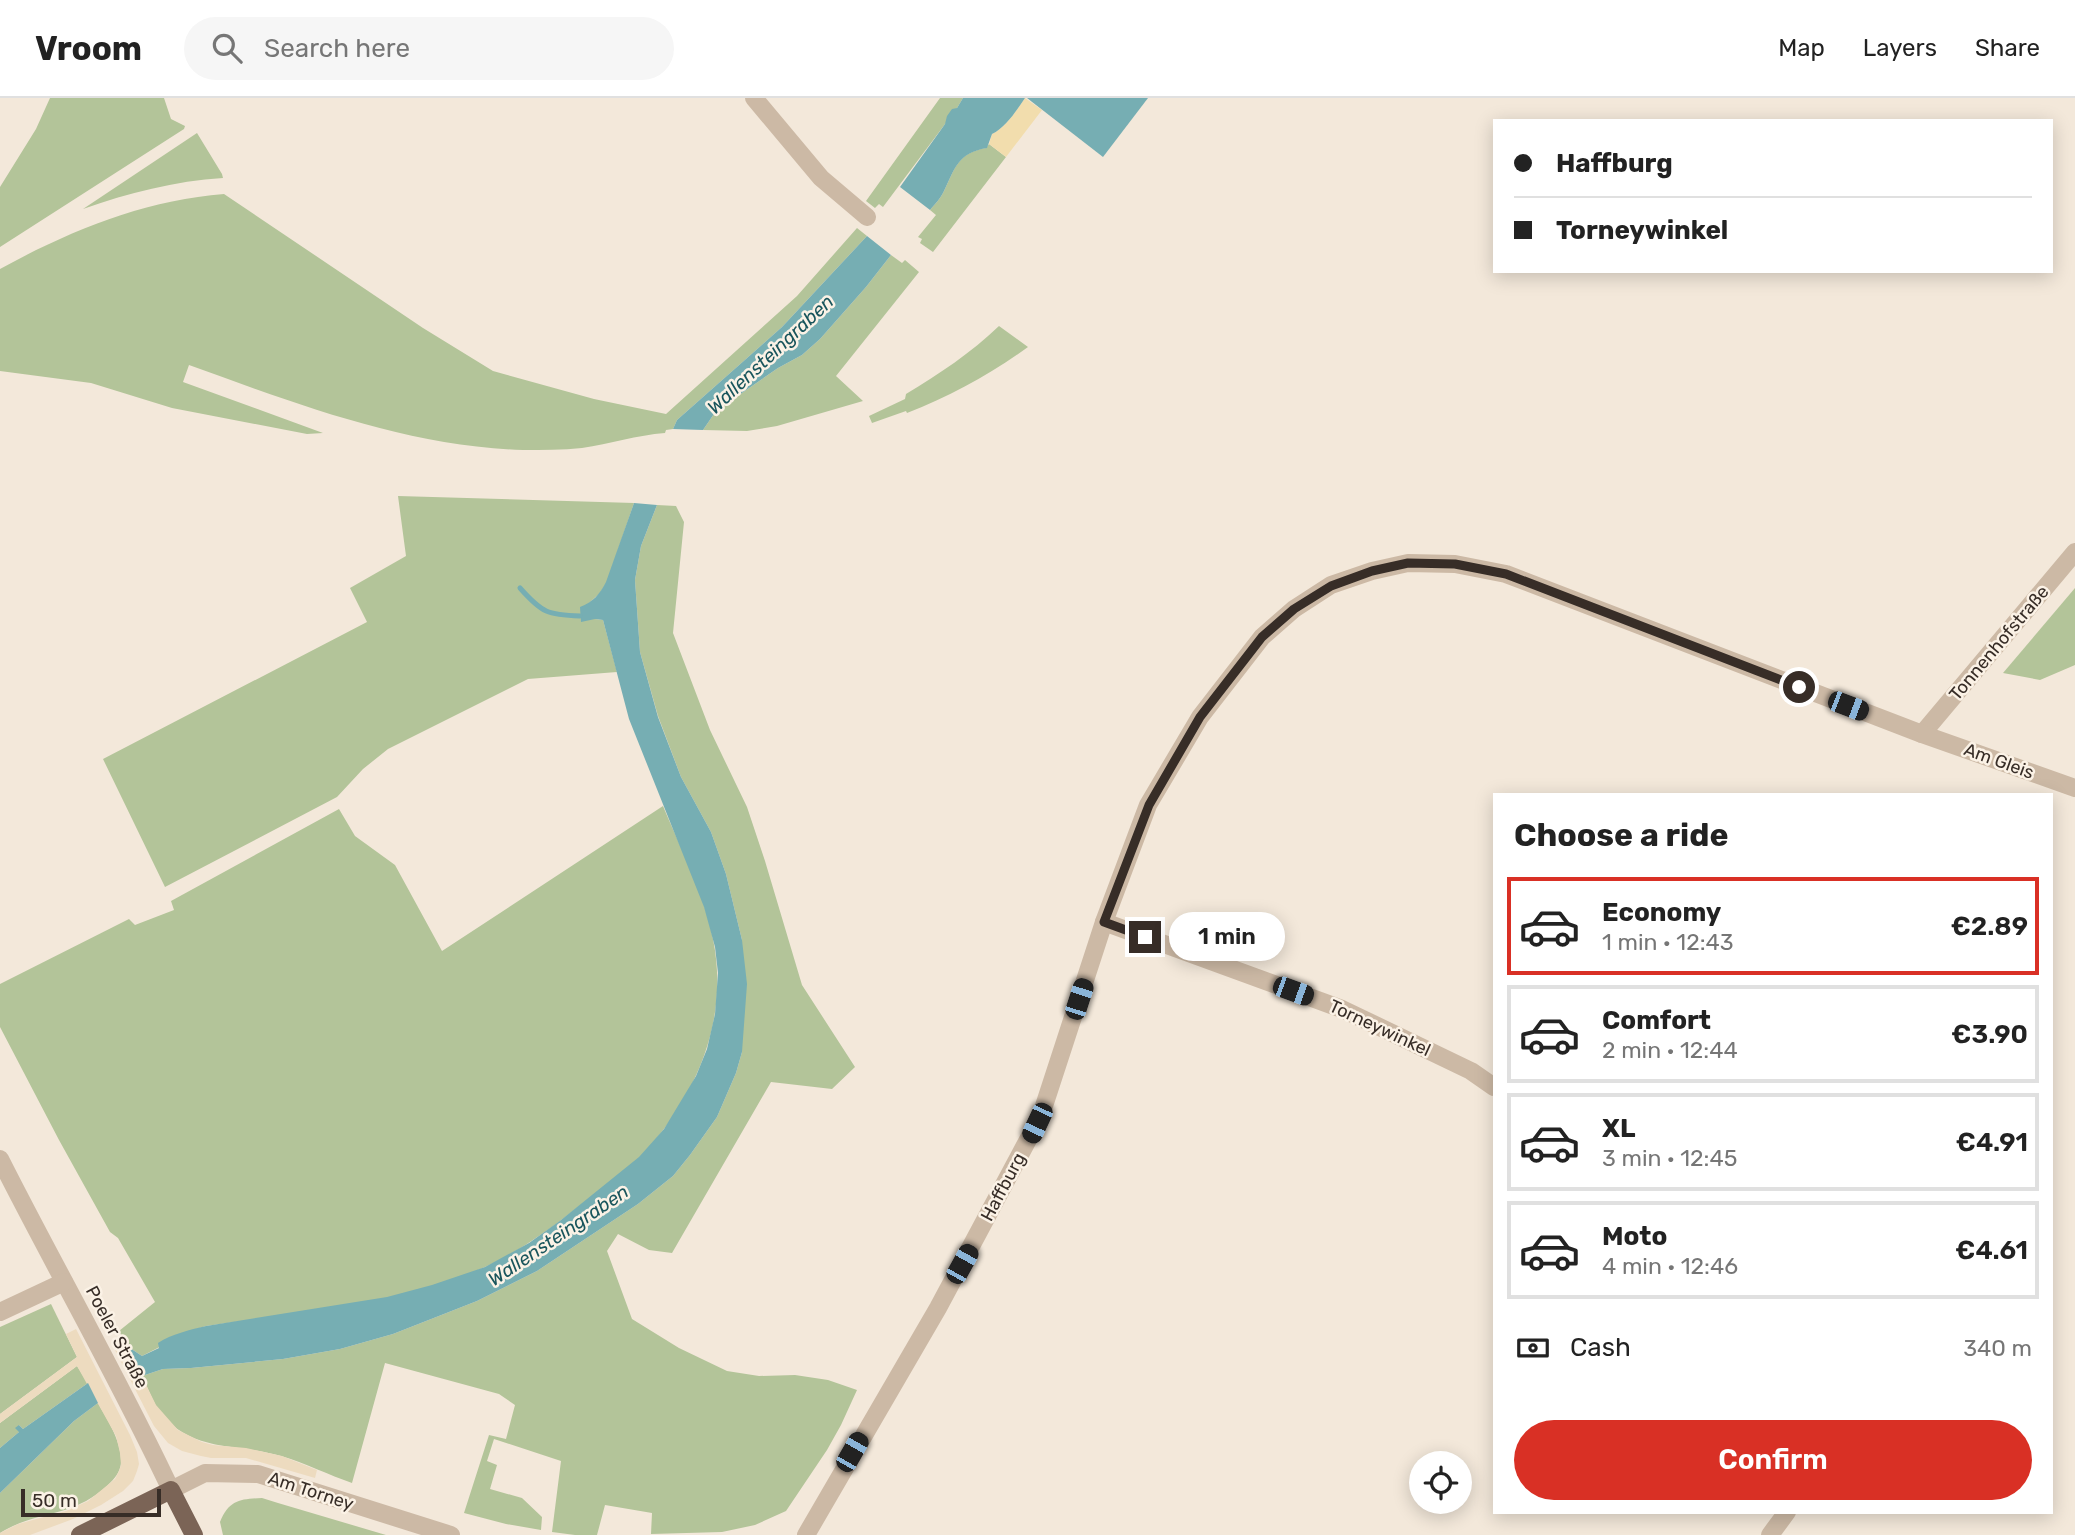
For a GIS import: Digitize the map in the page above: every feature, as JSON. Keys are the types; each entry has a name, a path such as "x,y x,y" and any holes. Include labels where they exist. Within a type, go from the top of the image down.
{"main road":[{"path":"80,1535 171,1490"},
{"name":"Poeler Straße","path":"171,1490 194,1535"}],"street":[{"path":"754,98 821,178 867,217"},
{"name":"Tonnenhofstraße","path":"1922,734 2075,552"},
{"name":"Haffburg","path":"806,1535 938,1308 1021,1156 1042,1109 1104,922 1149,805 1200,717 1262,637 1294,609 1331,586 1408,563 1455,564 1506,574 1922,734"},
{"name":"Am Gleis","path":"1922,734 2075,788"},
{"name":"Torneywinkel","path":"1104,922 1342,1009 1471,1071 1493,1086"},
{"name":"Poeler Straße","path":"0,1159 171,1490"},
{"path":"0,1312 64,1282"},
{"name":"Am Torney","path":"171,1490 205,1473 258,1474 451,1535"},
{"path":"1770,1535 1786,1514"}],"green space":[{"path":"50,98 164,98 171,119 185,126 0,247 0,187 36,129"},
{"path":"940,98 963,98 883,207 879,204 875,208 866,201"},
{"path":"197,133 223,178 152,189 83,209"},
{"path":"989,144 1006,157 933,252 920,243 922,239 918,237 936,215 930,210 941,196 958,163"},
{"path":"224,194 423,328 493,371 594,399 666,414 797,296 857,228 867,236 782,327 677,420 673,429 666,430 665,433 582,448 523,450 479,447 394,432 311,408 189,365 183,382 323,433 307,434 172,408 91,383 0,371 0,269 80,230 137,210 195,197"},
{"path":"891,255 902,263 905,260 919,272 836,376 863,401 777,426 747,431 703,430 716,411 778,368 802,355 820,339"},
{"path":"999,326 1028,347 955,392 907,413 906,411 872,423 869,416 905,399 906,394 954,363"},
{"path":"398,496 634,503 607,582 589,603 595,619 603,620 617,672 528,679 388,749 363,769 337,797 165,887 103,759 367,622 350,588 406,556"},
{"path":"657,505 676,506 684,522 673,633 710,730 747,807 802,985 855,1067 832,1089 771,1082 672,1253 649,1250 618,1234 607,1251 632,1319 679,1348 727,1371 759,1376 795,1375 828,1380 857,1390 841,1425 786,1511 755,1525 722,1532 651,1534 652,1513 605,1505 597,1535 552,1532 561,1461 494,1439 487,1461 497,1465 490,1489 522,1498 542,1517 541,1530 464,1513 489,1435 506,1439 515,1405 499,1394 385,1363 352,1483 281,1456 212,1444 182,1432 168,1421 156,1406 142,1376 163,1369 283,1359 340,1349 393,1334 477,1301 537,1271 638,1204 673,1176 717,1117 742,1052 742,940 726,874 711,832 681,777 658,716 640,652 635,580 641,546"},
{"path":"2075,588 2075,665 2040,680 2003,673"},
{"path":"663,806 698,887 711,929 717,971 717,997 707,1048 698,1072 672,1117 640,1157 533,1240 485,1267 452,1280 347,1306 206,1326 142,1356 127,1346 119,1331 155,1302 118,1238 110,1232 0,1027 0,984 129,919 135,925 174,910 171,901 339,809 355,836 395,865 442,951"},
{"path":"51,1304 77,1357 0,1414 0,1327"},
{"path":"77,1366 88,1383 23,1429 19,1425 19,1432 0,1448 0,1423"},
{"path":"98,1403 114,1432 121,1455 119,1470 114,1478 97,1494 76,1506 20,1523 0,1533 0,1493 74,1421"},
{"path":"262,1498 386,1535 223,1535 220,1522 231,1505 241,1500"}],"sand":[{"path":"1025,98 1042,110 1006,157 989,144 992,134 1006,123"}],"shaded area":[{"path":"76,1329 130,1435 137,1452 137,1471 133,1481 123,1491 73,1519 30,1535 0,1535 18,1524 66,1511 88,1501 115,1479 119,1471 120,1453 116,1436 77,1366 0,1423 0,1414 77,1357 66,1334"},
{"path":"127,1346 156,1405 178,1430 213,1445 246,1448 282,1456 317,1470 315,1478 246,1458 201,1456 182,1451 168,1443 154,1426 115,1350"}],"water":[{"path":"963,98 1025,98 1006,123 992,134 987,148 969,154 958,163 941,196 930,210 900,187 945,124 947,116 952,109 957,108"},
{"path":"1027,98 1148,98 1103,157"},
{"name":"Wallensteingraben","path":"867,236 891,255 820,339 802,355 778,368 716,411 703,430 673,429 677,420 782,327"},
{"name":"Wallensteingraben","path":"634,503 657,505 641,546 635,580 640,652 658,717 681,777 711,832 726,874 742,940 747,984 742,1052 717,1117 673,1176 638,1204 537,1271 477,1301 393,1334 340,1349 283,1359 163,1369 142,1376 127,1346 142,1356 159,1348 158,1343 163,1340 193,1329 387,1297 485,1267 529,1243 639,1157 664,1129 696,1076 707,1049 715,1014 718,973 715,947 704,907 629,719 603,620 581,622 580,607 596,597 606,582"},
{"path":"88,1383 98,1403 74,1421 0,1493 0,1448 19,1432 15,1428 19,1425 23,1429"}],"waterway":[{"path":"520,588 546,611 580,616"}],"route":[{"path":"1145,937 1104,922 1149,805 1200,717 1262,637 1294,609 1331,586 1372,571 1408,563 1455,564 1506,574 1799,687"}]}
